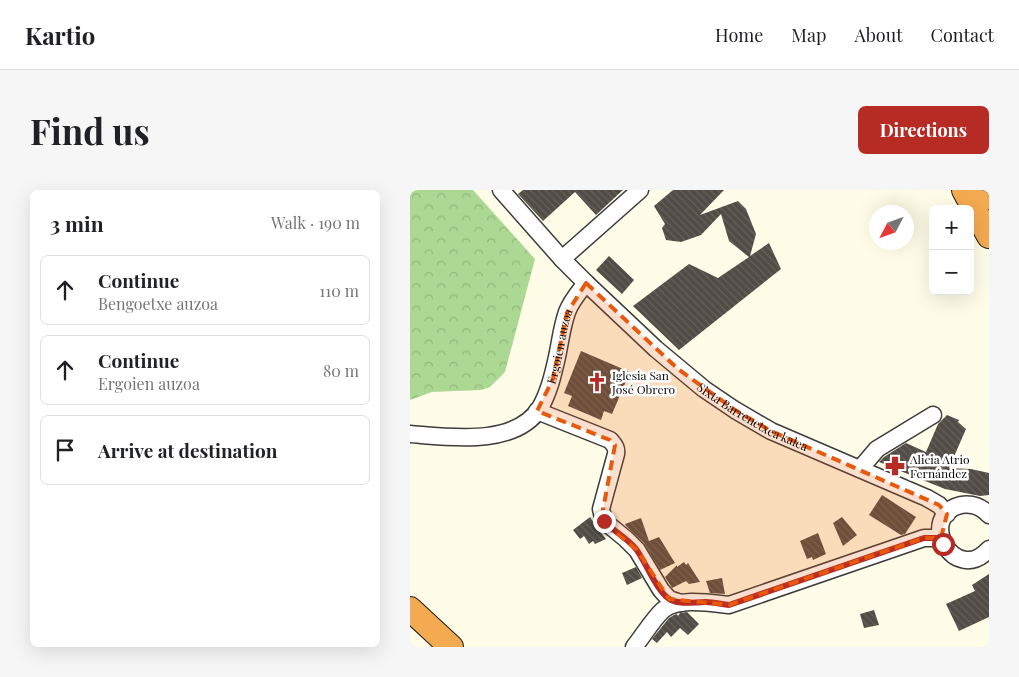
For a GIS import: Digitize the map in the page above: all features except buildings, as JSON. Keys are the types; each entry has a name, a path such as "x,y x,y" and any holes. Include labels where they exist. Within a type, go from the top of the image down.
{"highway":[{"path":"964,190 989,236"},
{"path":"985,190 989,197"},
{"path":"410,609 451,647"}],"street":[{"name":"Sixta Barrenetxea kalea","path":"501,190 562,259 586,283 678,368 704,389 771,431 927,498 939,505 947,514"},
{"path":"562,259 640,190"},
{"name":"Ergoien auzoa","path":"410,434 462,438 488,436 508,431 527,422 547,395 553,379 567,313 574,299 586,283"},
{"path":"537,411 610,440 615,445 617,449 616,454 601,509 604,521 637,550 661,590 669,599 681,602 708,602 729,605 924,538 941,538"},
{"path":"860,468 877,449 933,415"},
{"path":"988,553 975,558 962,559 956,557 946,549 941,538 941,525 947,514 958,506 971,505 983,509 989,515"},
{"path":"634,647 664,609 681,602"}],"highlighted area":[{"path":"586,283 678,369 735,410 771,431 939,505 947,514 941,538 924,538 729,605 669,599 637,550 608,526 602,515 615,445 610,440 537,411 553,379 567,313"}],"green space":[{"path":"410,190 473,190 535,259 505,372 490,387 481,390 432,392 410,400"}],"place":[{"name":"Iglesia San José Obrero","path":"597,382"},
{"name":"Alicia Atrio Fernández","path":"895,466"}],"route":[{"path":"604,521 637,550 661,590 669,599 681,602 708,602 729,605 924,538 941,538 943,544"}]}
